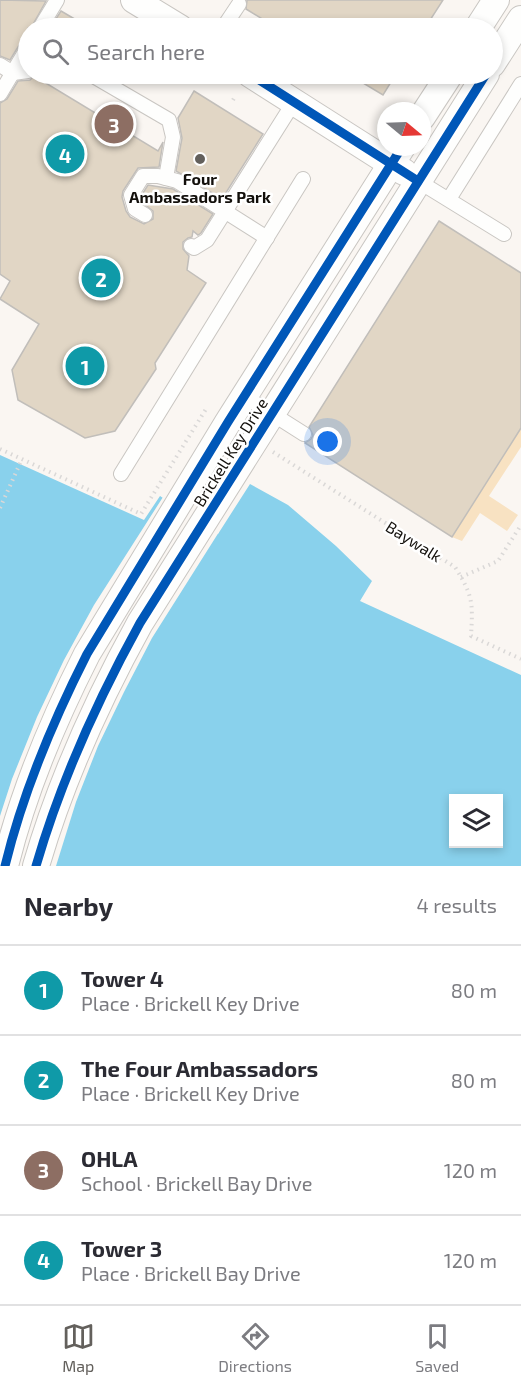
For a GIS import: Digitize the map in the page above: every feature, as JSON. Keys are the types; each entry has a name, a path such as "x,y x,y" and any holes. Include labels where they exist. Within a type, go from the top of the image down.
{"street":[{"path":"134,0 164,18"},
{"path":"484,18 496,0"},
{"path":"503,47 521,19"},
{"path":"266,84 294,102 377,145"},
{"path":"431,103 443,84"},
{"name":"Brickell Key Drive","path":"36,866 48,823 64,780 101,695 140,623 480,84"},
{"name":"Brickell Key Drive","path":"5,866 36,767 70,688 110,614 244,396 396,156"},
{"path":"398,156 418,181"}],"lane":[{"path":"46,18 57,0"},
{"path":"230,18 239,4"},
{"path":"0,94 18,64"},
{"path":"0,65 13,73 18,72"},
{"path":"107,84 169,120 173,137 166,178"},
{"path":"449,200 521,84"},
{"path":"191,246 194,248 207,240 294,102"},
{"path":"145,215 135,209 131,195 143,176 158,176 177,181 267,238"},
{"path":"121,474 303,179"},
{"path":"418,181 504,234"},
{"path":"244,396 304,434"}],"path":[{"path":"233,100 237,95"},
{"path":"0,448 141,514 206,408"},
{"path":"0,508 22,459"},
{"path":"461,577 498,561 521,525"}],"shaded area":[{"path":"521,428 521,447 489,496 518,515 507,531 480,513 462,541 452,537"}],"water":[{"path":"0,455 144,520 160,496 218,534 250,484 288,505 336,546 372,581 360,601 521,675 521,866 0,866"}],"pier":[{"path":"163,497 219,532 152,638 124,692 98,746 76,802 56,866 0,866 0,816 37,717 94,605"}],"building":[{"path":"0,0 46,1 37,18 18,18 18,47 10,60 0,56"},
{"path":"247,0 443,0 431,18 261,18 246,9"},
{"path":"61,11 73,18 56,18"},
{"path":"18,81 18,84 47,84 158,151 163,142 159,167 138,168 123,191 122,197 130,217 144,224 153,219 153,211 143,203 141,196 148,185 173,189 213,214 201,233 198,235 193,231 192,237 183,242 183,249 189,256 187,270 206,283 155,363 156,369 115,431 85,438 18,400 12,370 39,324 0,299 10,281 0,274 0,103 7,99"},
{"path":"365,84 390,84 383,95"},
{"path":"194,91 263,134 222,199 176,171 182,138 178,118"},
{"path":"439,221 521,273 521,428 452,537 305,443 313,435 309,427"}],"cycle path":[{"path":"266,84 418,181"},
{"path":"36,866 81,742 140,623 480,84"},
{"path":"5,866 12,838 40,757 87,654 228,422 396,156"}],"place":[{"name":"OHLA","path":"114,124"},
{"name":"Tower 3","path":"65,154"},
{"name":"Four Ambassadors Park","path":"200,159"},
{"name":"The Four Ambassadors","path":"101,278"},
{"name":"Tower 4","path":"85,366"}]}
